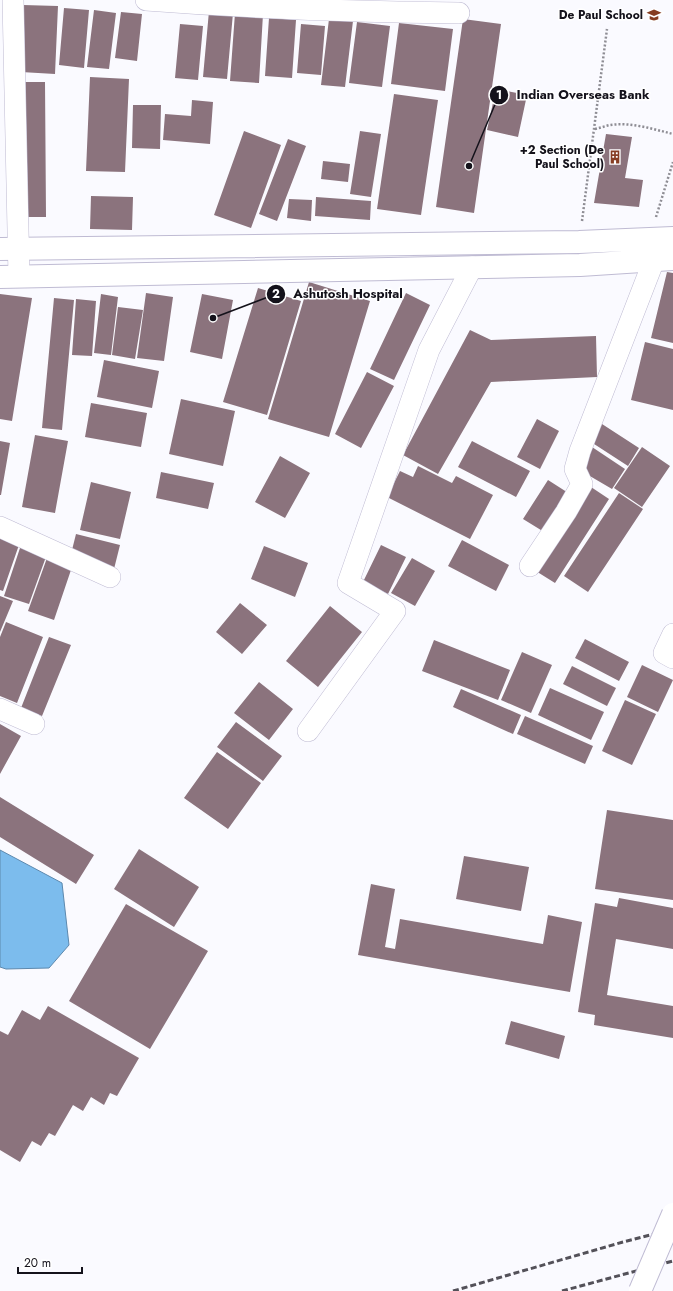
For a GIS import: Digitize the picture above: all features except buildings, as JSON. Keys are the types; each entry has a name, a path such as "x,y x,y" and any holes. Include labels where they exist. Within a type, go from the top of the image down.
{"main road":[{"path":"9,249 579,242 673,238"},
{"path":"579,242 580,265"},
{"path":"9,276 580,265 663,260"},
{"path":"640,1291 673,1214"}],"street":[{"path":"9,276 13,0"},
{"path":"146,0 356,12 459,13"},
{"path":"530,566 566,512 582,484 575,469 580,451 663,260"},
{"path":"308,731 395,611 348,582 429,350 472,267"},
{"path":"0,527 110,577"},
{"path":"673,634 664,653 673,658"},
{"path":"0,709 34,724"}],"path":[{"path":"579,242 607,29"},
{"path":"595,129 610,125 621,125 647,128 673,134"},
{"path":"648,239 673,162"}],"water":[{"path":"0,850 62,883 69,945 49,968 6,969 0,967"}],"railway":[{"path":"453,1291 673,1229"},
{"path":"562,1291 673,1261"}],"place":[{"name":"De Paul School","path":"654,15"},
{"name":"+2 Section (De Paul School)","path":"615,157"},
{"name":"Indian Overseas Bank","path":"469,166"},
{"name":"Ashutosh Hospital","path":"213,318"}]}
